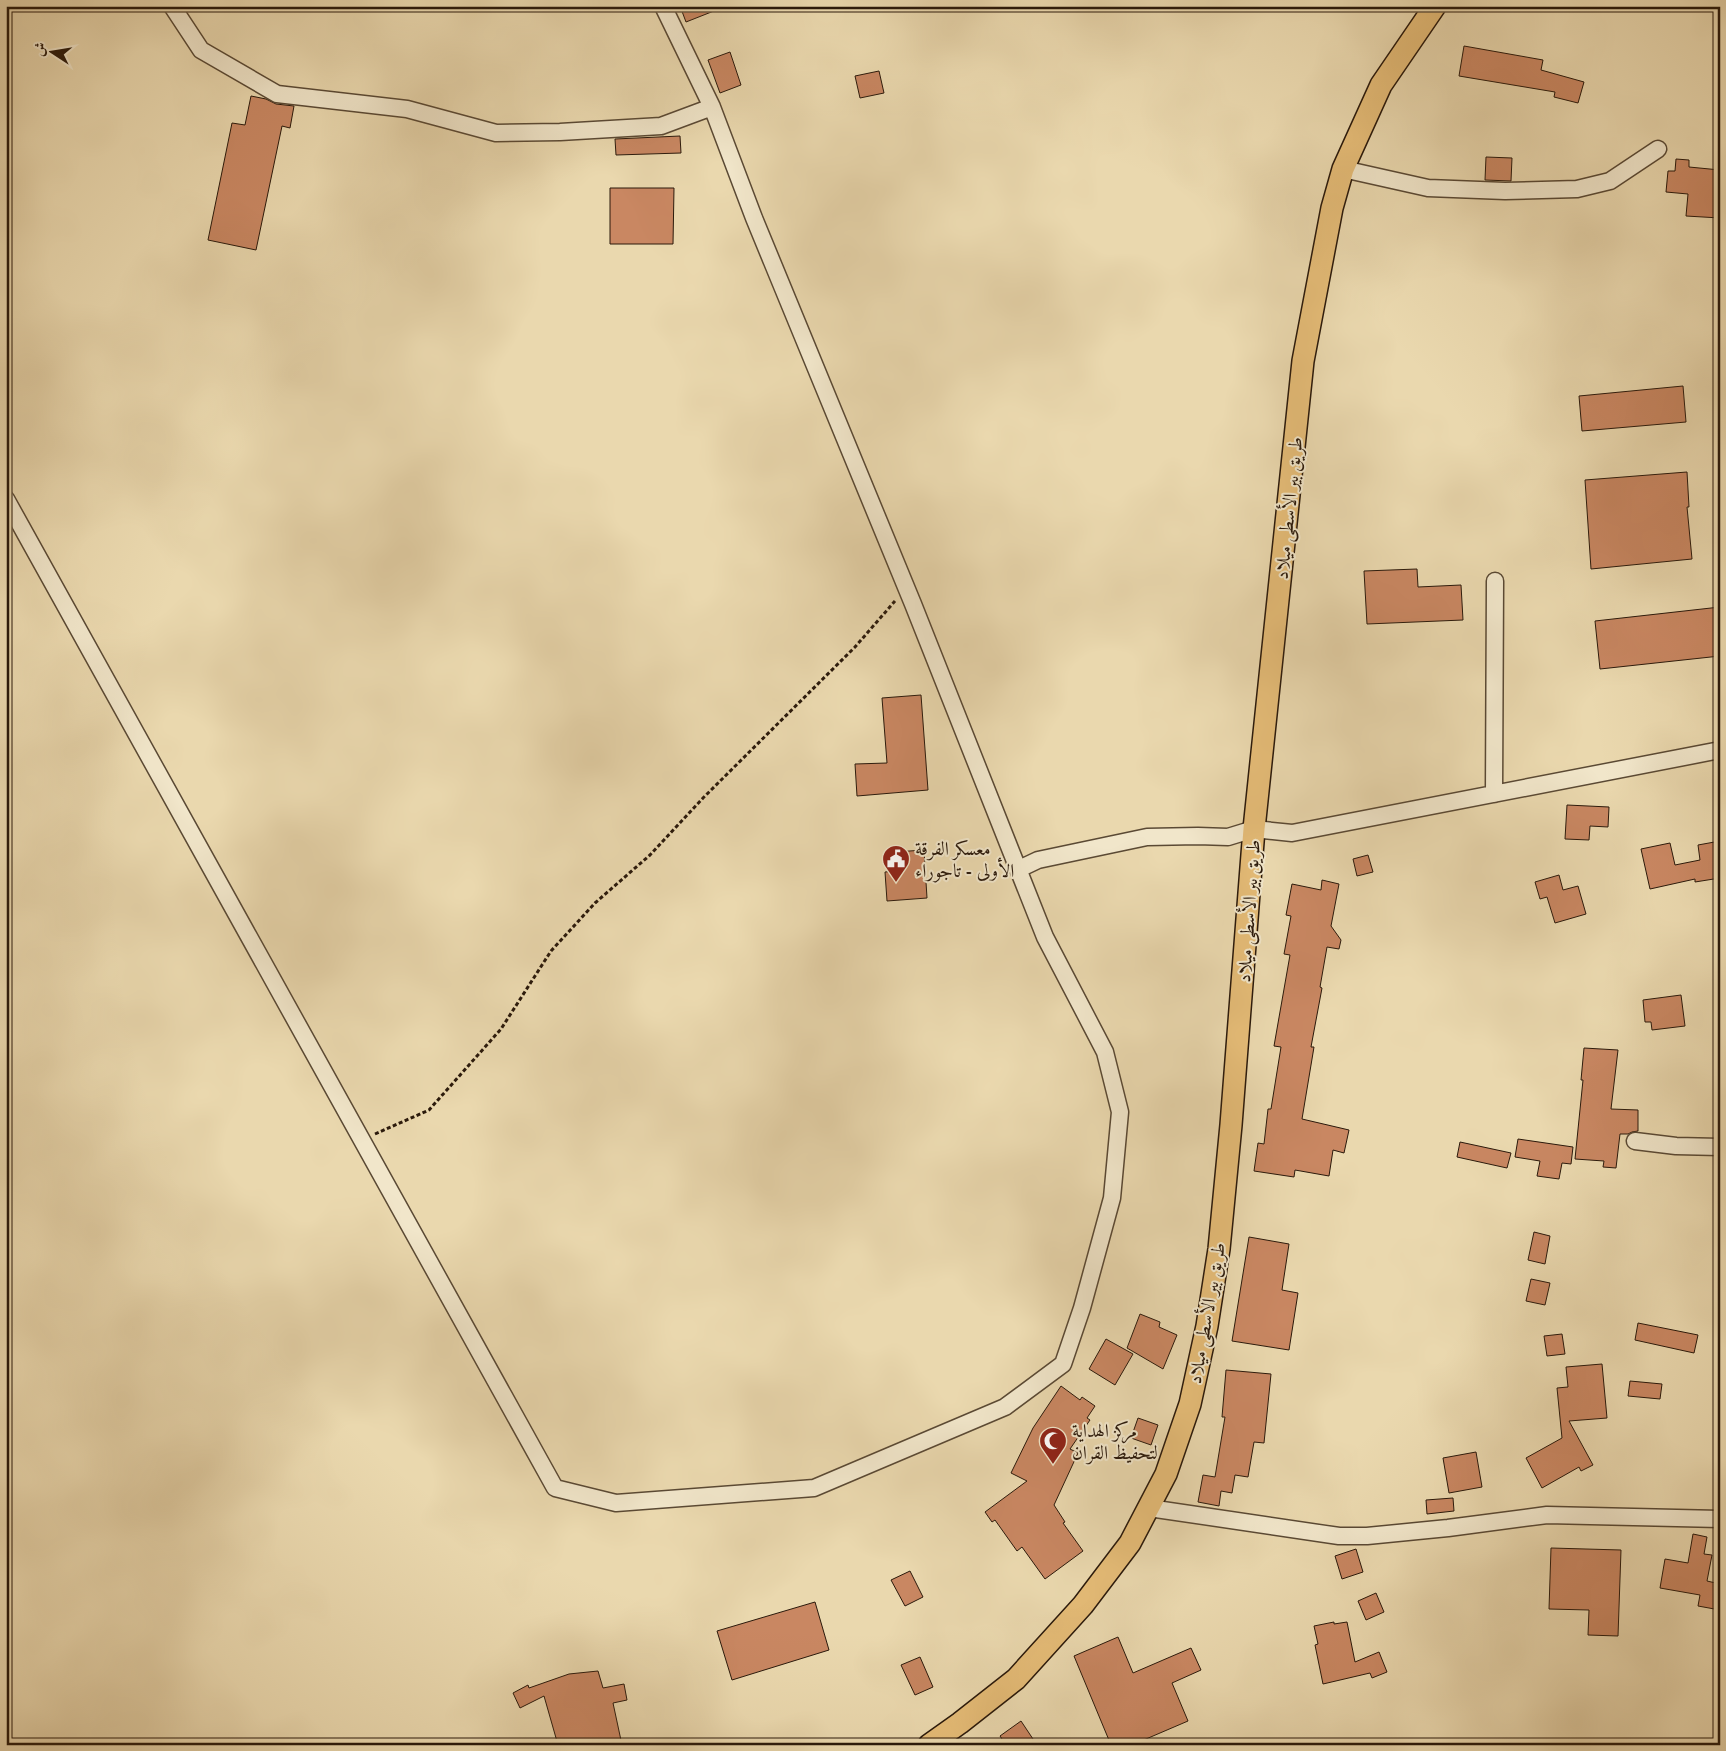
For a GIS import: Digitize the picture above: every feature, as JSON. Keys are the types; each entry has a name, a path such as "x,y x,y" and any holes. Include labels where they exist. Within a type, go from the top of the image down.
{"main road":[{"name":"طريق بير الأسطى ميلاد","path":"929,1745 1016,1679 1083,1606 1130,1543 1149,1508 1166,1474 1190,1404 1207,1326 1219,1249 1232,1125 1254,829 1303,361 1332,208 1342,169 1381,85 1435,6"}],"street":[{"path":"172,6 201,50 277,94 407,109 496,133 560,132 661,126 712,107"},
{"path":"6,499 555,1488 616,1502 814,1488 1005,1407 1063,1364 1082,1308 1112,1198 1120,1112 1105,1052 1045,937 917,614 754,218 712,107 663,6"},
{"path":"1342,169 1428,188 1505,191 1577,189 1610,180 1658,149"},
{"path":"1494,794 1495,581"},
{"path":"1019,869 1038,860 1147,837 1228,837 1254,829 1292,832 1720,750"},
{"path":"1635,1141 1676,1146 1720,1147"},
{"path":"1149,1508 1339,1536 1367,1536 1448,1528 1547,1515 1720,1519"}],"path":[{"path":"361,1140 429,1110 501,1028 551,951 595,903 650,855 703,798 855,648 900,595"}],"building":[{"path":"680,6 724,6 724,7 686,22"},
{"path":"1464,46 1543,60 1541,70 1584,82 1578,103 1554,97 1555,92 1459,76"},
{"path":"730,52 741,85 720,93 708,60"},
{"path":"879,71 884,93 860,98 855,76"},
{"path":"251,96 266,99 276,104 294,106 290,128 282,126 256,250 208,240 232,123 245,125"},
{"path":"680,136 681,153 616,155 615,139"},
{"path":"1486,157 1512,158 1511,181 1485,180"},
{"path":"1676,159 1689,160 1689,167 1720,170 1717,196 1720,197 1720,218 1686,216 1688,194 1666,192 1668,171 1675,171"},
{"path":"610,188 674,188 673,244 610,244"},
{"path":"1683,386 1686,422 1582,431 1579,396"},
{"path":"1687,472 1689,507 1687,507 1692,559 1591,569 1585,480"},
{"path":"1417,569 1418,587 1461,585 1463,620 1367,624 1364,571"},
{"path":"1720,607 1720,656 1600,669 1595,621"},
{"path":"921,695 928,790 857,796 855,764 887,763 882,698"},
{"path":"1567,805 1609,807 1608,827 1590,826 1589,840 1565,839"},
{"path":"1720,841 1720,878 1695,882 1695,879 1650,889 1641,849 1670,843 1675,865 1700,860 1698,845"},
{"path":"924,850 927,898 887,901 885,872 896,871 895,852"},
{"path":"1368,855 1373,872 1357,876 1353,859"},
{"path":"1559,875 1563,890 1578,886 1586,914 1555,923 1547,897 1540,899 1535,882"},
{"path":"1322,880 1339,884 1331,926 1341,940 1339,949 1327,947 1320,987 1322,988 1311,1047 1314,1047 1302,1119 1349,1130 1344,1153 1333,1150 1329,1176 1295,1170 1294,1177 1254,1171 1258,1143 1264,1144 1268,1109 1271,1109 1281,1047 1274,1046 1290,955 1284,954 1291,916 1286,915 1292,884 1321,890"},
{"path":"1681,995 1685,1026 1652,1030 1651,1022 1645,1022 1643,1000"},
{"path":"1584,1048 1618,1050 1611,1109 1638,1110 1638,1131 1620,1134 1616,1168 1603,1167 1604,1161 1575,1159 1583,1080 1581,1080"},
{"path":"1518,1139 1573,1147 1571,1164 1562,1163 1559,1179 1537,1176 1540,1161 1515,1157"},
{"path":"1460,1142 1511,1153 1507,1168 1457,1157"},
{"path":"1534,1232 1550,1236 1545,1264 1528,1260"},
{"path":"1249,1237 1289,1244 1282,1290 1298,1293 1289,1350 1232,1341"},
{"path":"1531,1279 1550,1283 1545,1305 1526,1301"},
{"path":"1140,1314 1160,1322 1159,1327 1177,1335 1163,1369 1127,1348"},
{"path":"1638,1323 1698,1335 1694,1353 1635,1340"},
{"path":"1562,1334 1565,1354 1547,1356 1544,1336"},
{"path":"1106,1339 1133,1354 1115,1385 1089,1369"},
{"path":"1602,1364 1607,1418 1569,1421 1593,1465 1581,1471 1579,1467 1542,1488 1526,1458 1562,1438 1557,1388 1568,1387 1566,1367"},
{"path":"1226,1370 1271,1374 1264,1443 1254,1442 1248,1477 1235,1475 1232,1493 1221,1491 1219,1506 1198,1502 1203,1475 1215,1477 1225,1417 1222,1417"},
{"path":"1630,1381 1662,1384 1660,1399 1628,1396"},
{"path":"1061,1386 1080,1400 1082,1397 1095,1406 1087,1418 1090,1420 1070,1449 1078,1453 1054,1505 1065,1522 1063,1523 1083,1551 1045,1579 1022,1547 1017,1551 995,1520 992,1522 985,1512 1027,1481 1011,1473 1033,1428"},
{"path":"1138,1418 1158,1425 1151,1445 1131,1438"},
{"path":"1476,1452 1482,1487 1449,1493 1443,1458"},
{"path":"1453,1498 1454,1511 1427,1514 1426,1500"},
{"path":"1693,1534 1707,1537 1704,1554 1712,1555 1707,1581 1720,1584 1720,1610 1698,1606 1700,1595 1660,1588 1665,1559 1688,1563"},
{"path":"1551,1548 1621,1550 1618,1636 1588,1635 1589,1610 1549,1609"},
{"path":"1356,1549 1363,1572 1342,1579 1335,1556"},
{"path":"910,1571 923,1597 905,1606 891,1580"},
{"path":"1376,1593 1384,1612 1366,1620 1358,1601"},
{"path":"815,1602 829,1650 732,1680 717,1631"},
{"path":"1334,1622 1334,1624 1347,1622 1355,1662 1379,1652 1387,1672 1372,1678 1370,1673 1323,1684 1315,1645 1318,1644 1314,1626"},
{"path":"1118,1637 1133,1673 1191,1648 1201,1670 1172,1683 1188,1721 1132,1745 1111,1745 1074,1656"},
{"path":"920,1657 933,1687 915,1695 901,1665"},
{"path":"598,1671 603,1688 624,1684 627,1700 613,1703 622,1745 558,1745 544,1696 520,1708 513,1693 528,1685 529,1688 569,1674"},
{"path":"1021,1721 1037,1745 1006,1745 1000,1736"}],"place":[{"name":"معسكر الفرقة الأولى - تاجوراء","path":"896,883"},
{"name":"مركز الهداية لتحفيظ القران","path":"1053,1465"}]}
